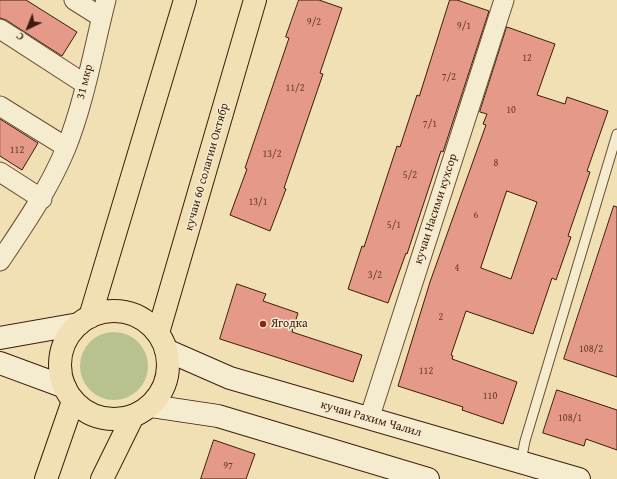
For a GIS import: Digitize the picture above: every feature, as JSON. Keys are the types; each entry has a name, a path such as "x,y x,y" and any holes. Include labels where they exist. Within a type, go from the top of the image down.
{"highway":[{"path":"84,320 185,0"},
{"name":"кучаи 60 солагии Октябр","path":"162,342 255,0"},
{"path":"102,479 142,411 160,394 167,380 169,365 162,342 147,322 134,315 127,313 104,312 84,320 68,337 61,353 60,370 69,394 86,412 101,418 118,420 142,411"},
{"path":"46,479 69,394"}],"main road":[{"path":"0,338 84,320"},
{"name":"кучаи Рахим Чалил","path":"162,342 230,378 579,479"},
{"path":"0,363 69,394"},
{"path":"142,411 218,416 385,473 428,479"}],"street":[{"name":"31 мкр","path":"0,261 42,199 66,147 85,84 104,9 74,0"},
{"name":"кучаи Насими кухсор","path":"369,418 504,0"},
{"path":"0,29 85,84"},
{"path":"0,106 66,147"},
{"path":"0,172 42,199"}],"lane":[{"path":"521,461 525,441 617,134"}],"green space":[{"path":"114,332 127,335 138,342 145,353 148,366 145,379 138,390 127,397 114,400 101,397 90,390 83,379 80,366 83,353 90,342 101,335"}],"building":[{"path":"0,0 26,0 77,32 62,56 6,20 0,18"},
{"path":"299,0 319,0 342,8 320,73 323,74 284,188 286,189 270,231 230,215 247,169 245,168 289,38 286,37"},
{"path":"450,0 457,0 489,11 443,152 441,151 407,254 406,253 388,303 348,289 362,246 364,247 397,146 400,147 417,95 419,96"},
{"path":"507,27 555,44 537,95 565,104 567,97 608,111 587,171 590,172 568,236 571,237 556,280 552,278 533,334 466,311 451,355 453,356 452,359 517,382 503,424 462,410 463,407 398,386 430,282 486,125 483,124 487,114 480,112","holes":["507,191 537,202 511,279 481,268"]},
{"path":"0,119 38,143 22,170 0,156"},
{"path":"614,206 617,207 617,377 564,359"},
{"path":"237,284 266,294 263,301 298,313 292,332 362,355 353,382 220,339"},
{"path":"557,390 617,410 617,450 586,439 584,446 543,433"},
{"path":"214,440 255,454 246,479 201,479"}],"place":[{"name":"Ягодка","path":"263,324"}]}
